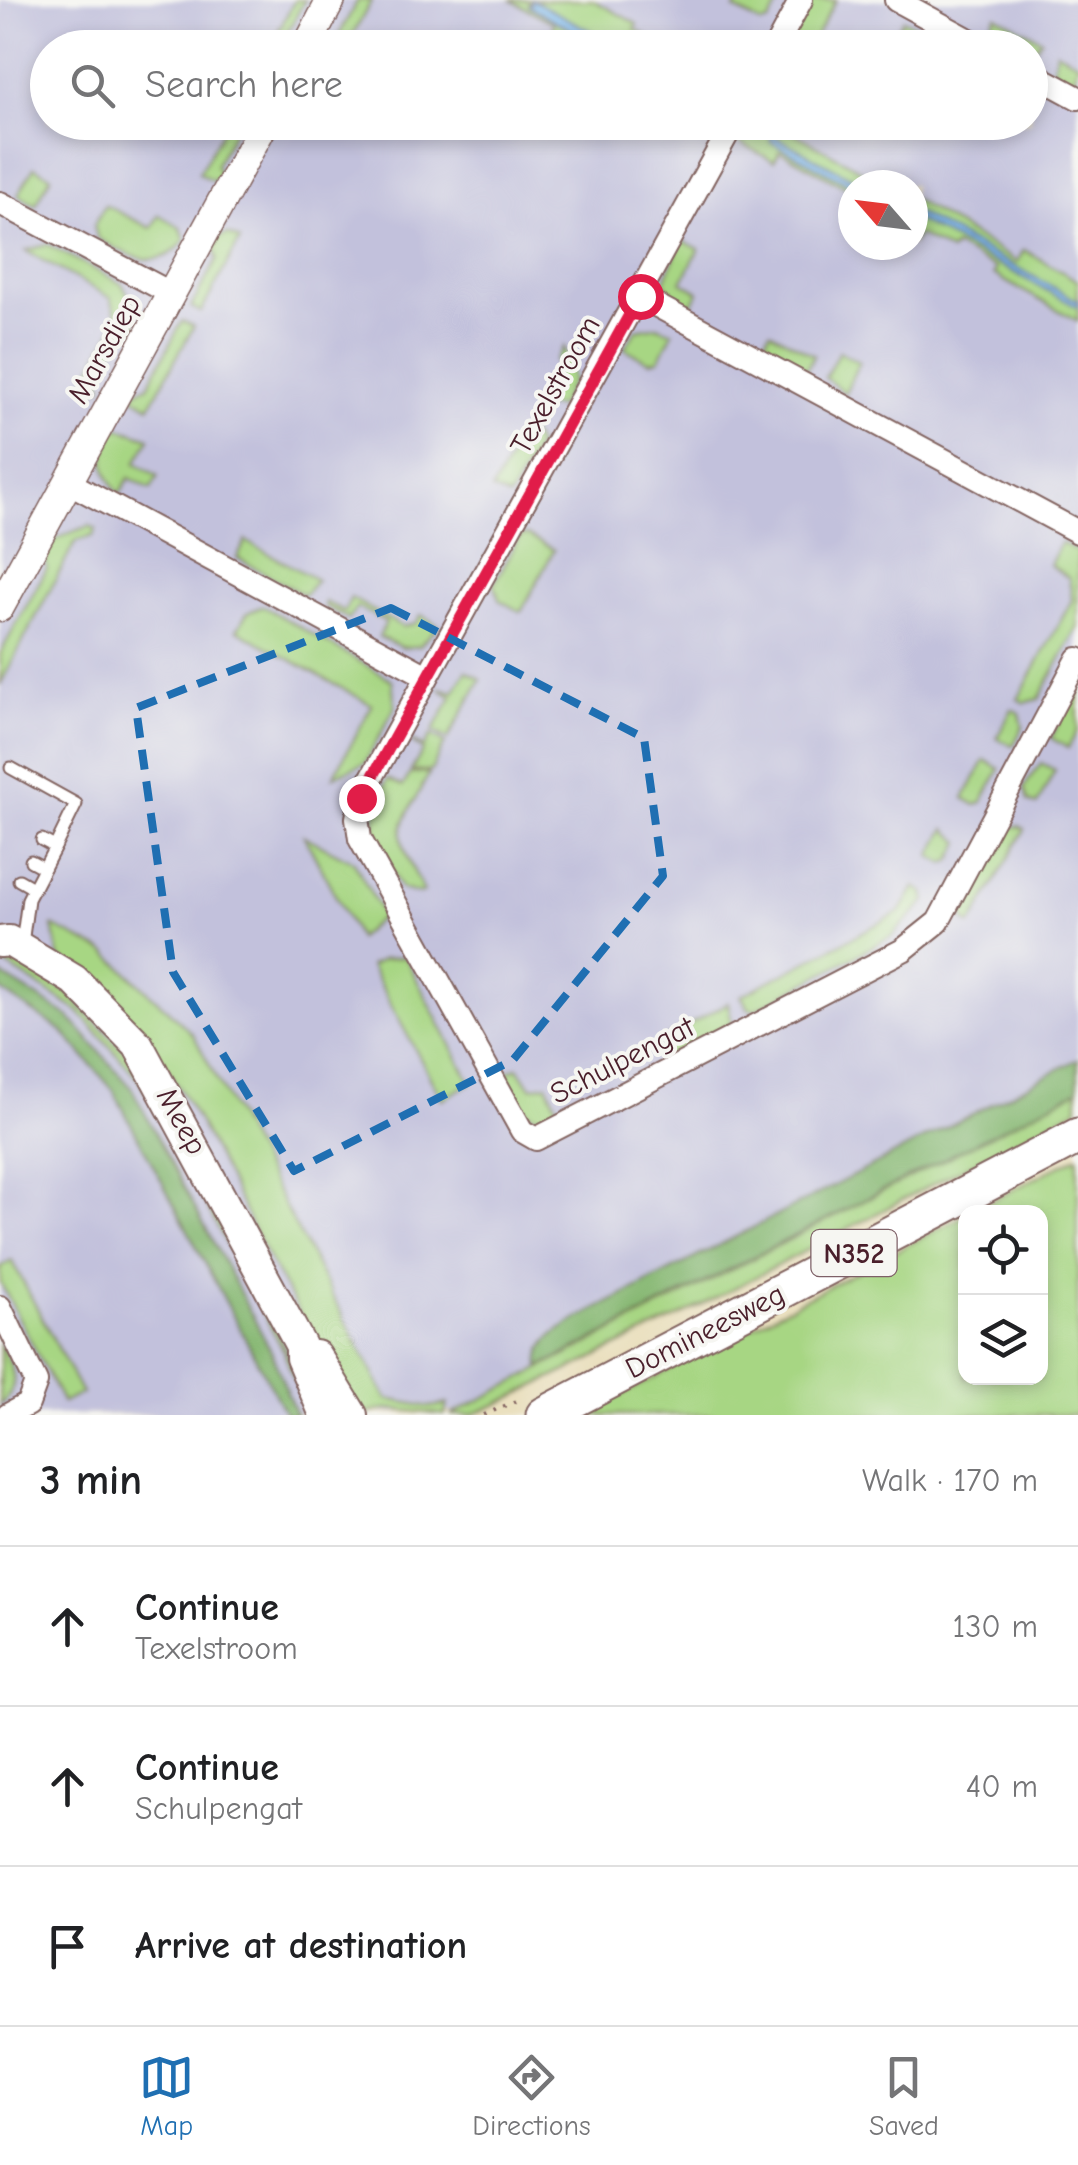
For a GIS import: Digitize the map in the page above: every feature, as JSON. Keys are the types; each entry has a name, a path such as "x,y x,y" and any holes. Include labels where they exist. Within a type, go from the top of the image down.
{"main road":[{"name":"Meep","path":"7,939 86,991 138,1045 301,1346 301,1358 325,1415"},
{"name":"Domineesweg","path":"544,1415 1078,1136"},
{"name":"Domineesweg","path":"572,1415 1078,1150"},
{"name":"Meep","path":"301,1346 312,1351 352,1415"}],"street":[{"path":"316,30 332,0"},
{"path":"786,30 802,0"},
{"path":"896,0 951,30"},
{"path":"1048,82 1078,98"},
{"name":"Marsdiep","path":"0,607 255,140"},
{"name":"Texelstroom","path":"426,676 724,140"},
{"path":"0,202 172,294"},
{"path":"640,296 1078,532"},
{"path":"68,482 426,676"},
{"name":"Schulpengat","path":"426,676 361,798 356,818 360,840 522,1132 536,1138 902,950 938,922 1078,659"},
{"path":"0,1307 36,1382 28,1404 8,1415"}],"lane":[{"path":"7,939 26,937 28,899 76,804 10,768"},
{"path":"42,840 55,847"},
{"path":"31,861 44,868"},
{"path":"19,880 33,888"}],"highlighted area":[{"path":"391,608 644,738 663,876 513,1060 294,1171 173,972 136,708"}],"shaded area":[{"path":"0,0 1078,0 1078,1094 460,1412 0,1415"}],"green space":[{"path":"295,0 305,0 289,30 278,30"},
{"path":"358,0 372,0 355,30 341,30"},
{"path":"510,0 532,0 528,4 573,30 556,30 552,28 554,23"},
{"path":"532,0 593,0 637,24 637,30 589,30"},
{"path":"740,0 781,0 769,22 762,24 735,9"},
{"path":"813,0 836,0 819,30 797,30"},
{"path":"996,15 1024,30 988,30"},
{"path":"903,19 924,30 897,30"},
{"path":"1056,51 1078,62 1074,80 1053,69"},
{"path":"217,140 229,140 216,165 220,176 213,181 199,173"},
{"path":"739,140 770,140 838,178 838,183 780,151 774,161"},
{"path":"781,140 807,140 861,170 838,171"},
{"path":"34,167 51,176 36,205 18,195"},
{"path":"105,205 151,228 159,215 181,228 185,240 164,257 131,255 97,238 94,225"},
{"path":"928,208 1017,262 1024,250 1078,281 1078,301 928,219"},
{"path":"928,226 1078,307 1078,321 1003,280 994,274 996,268 955,246 950,252 928,240"},
{"path":"228,234 240,240 201,312 191,307 217,259 214,247 219,237"},
{"path":"682,240 699,249 682,282 699,292 690,308 672,297 664,282"},
{"path":"47,244 122,284 135,306 137,327 122,335 101,376 103,387 92,390 85,380 118,320 111,298 26,251"},
{"path":"182,321 194,326 150,406 133,397 137,390 148,386"},
{"path":"657,326 673,332 659,360 650,362 624,348 636,330"},
{"path":"770,331 814,355 807,368 800,369 761,348"},
{"path":"564,347 573,379 559,407 539,406 561,366 555,362"},
{"path":"839,351 859,362 845,393 825,378"},
{"path":"116,427 150,438 136,463 158,476 151,489 129,478 120,494 113,486 105,454"},
{"path":"526,428 538,445 509,498 492,490"},
{"path":"90,526 96,529 93,536 76,541 0,685 0,654 47,568 48,550 57,539"},
{"path":"527,535 554,550 521,612 499,600 494,584 520,536"},
{"path":"246,541 317,580 304,595 237,558"},
{"path":"1061,542 1078,552 1078,627 1039,699 1025,703 1018,699 1072,600 1069,578 1050,565"},
{"path":"351,598 403,627 416,623 421,615 439,626 419,646 403,648 379,637 386,622 357,607 349,619 324,606 325,602 344,611"},
{"path":"263,606 392,680 395,707 365,763 334,776 372,705 237,630 247,613"},
{"path":"466,671 481,679 448,739 433,731 452,697 439,688 454,692"},
{"path":"1078,687 1078,730 1068,748 1051,738"},
{"path":"1012,709 1020,713 1023,727 1013,746 997,738"},
{"path":"431,735 445,743 431,771 411,771 423,750 409,740 424,747"},
{"path":"985,760 1000,769 982,802 976,805 964,798"},
{"path":"1041,763 1055,770 1037,805 1028,801 1024,787"},
{"path":"410,774 429,774 402,832 407,855 424,892 420,894 401,889 380,847 375,823 388,779 403,786"},
{"path":"1001,827 1025,829 971,925 965,921 960,903"},
{"path":"946,829 961,842 951,861 944,863 931,856"},
{"path":"304,836 354,862 383,916 358,938"},
{"path":"915,887 924,892 926,901 892,936 755,1010 749,1009 741,996 900,912"},
{"path":"53,926 107,953 193,1034 387,1399 430,1407 447,1404 445,1415 387,1409 361,1415 284,1286 178,1086 126,1016 59,957"},
{"path":"0,954 68,993 136,1063 261,1296 317,1415 307,1415 284,1352 138,1078 78,1011 0,961"},
{"path":"405,957 471,1083 442,1099 370,966 383,959"},
{"path":"0,974 69,1017 131,1087 271,1351 296,1415 286,1415 113,1090 62,1031 0,990"},
{"path":"728,1003 732,1023 670,1056 665,1054 660,1041"},
{"path":"1078,1059 1078,1090 540,1367 547,1341 569,1324"},
{"path":"518,1067 531,1087 547,1084 560,1112 539,1116 524,1108 501,1075"},
{"path":"1078,1090 1078,1108 683,1315 498,1404 472,1415 451,1415"},
{"path":"1078,1156 1078,1415 583,1415 958,1219 958,1385 1048,1385 1048,1205 984,1205"},
{"path":"12,1261 82,1393 63,1403 0,1282 0,1267"},
{"path":"0,1342 13,1383 0,1405"}],"water":[{"path":"532,0 589,30 572,30 529,6"},
{"path":"770,140 781,140 838,171 838,178"},
{"path":"928,219 1078,301 1078,307 928,226"}],"route":[{"path":"361,798 640,296"}]}
